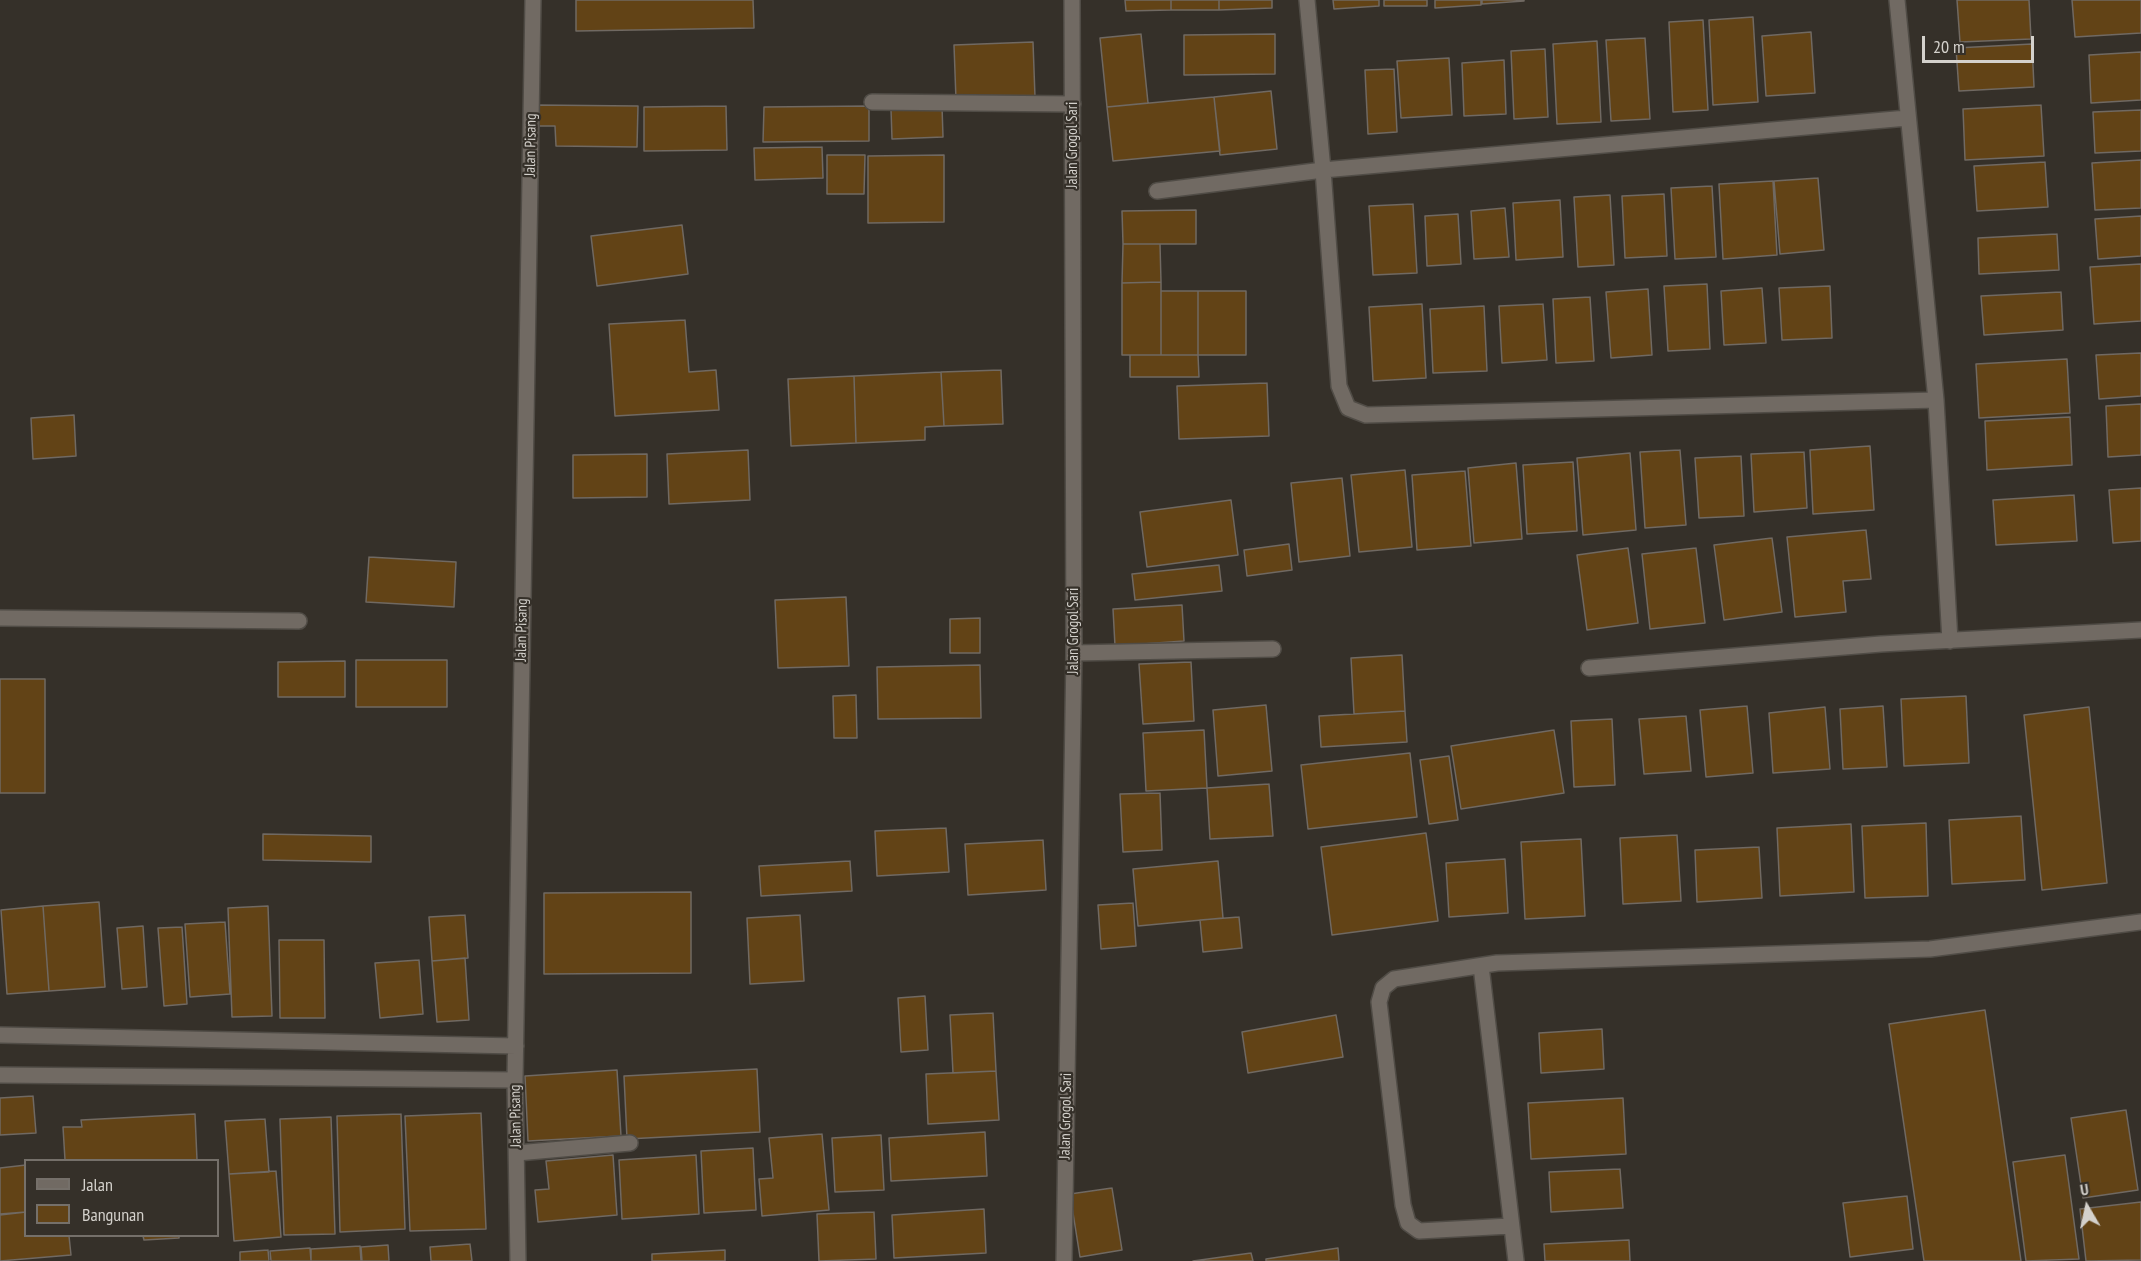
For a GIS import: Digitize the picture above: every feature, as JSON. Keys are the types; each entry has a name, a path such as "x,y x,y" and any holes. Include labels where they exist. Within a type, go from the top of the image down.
{"street":[{"name":"Jalan Pisang","path":"518,1261 515,1080 533,0"},
{"name":"Jalan Grogol Sari","path":"1064,1261 1074,653 1072,0"},
{"path":"1307,0 1323,170 1339,386 1348,408 1366,415 1936,400"},
{"path":"1897,0 1936,400 1950,641"},
{"path":"872,102 1073,104"},
{"path":"1157,190 1323,170 1907,118"},
{"path":"0,618 299,621"},
{"path":"1589,668 1881,644 2141,630"},
{"path":"1074,653 1273,649"},
{"path":"1510,1226 1419,1231 1408,1223 1403,1205 1379,1002 1383,988 1394,979 1481,966 1930,949 2141,922"},
{"path":"1481,966 1510,1226 1516,1261"},
{"path":"0,1035 516,1046"},
{"path":"0,1075 515,1080"},
{"path":"517,1153 630,1143"}],"building":[{"path":"576,0 753,0 754,28 576,31"},
{"path":"1125,0 1171,0 1171,10 1126,11"},
{"path":"1171,0 1219,0 1219,10 1171,10"},
{"path":"1219,0 1272,0 1272,8 1219,10"},
{"path":"1333,0 1379,0 1379,6 1334,9"},
{"path":"1384,0 1427,0 1427,6 1384,6"},
{"path":"1435,0 1481,0 1481,5 1435,8"},
{"path":"1482,0 1524,0 1524,1 1482,4"},
{"path":"1957,0 2029,0 2031,39 1960,42"},
{"path":"2072,0 2141,0 2141,33 2075,37"},
{"path":"1753,17 1758,102 1713,105 1709,20"},
{"path":"1703,20 1708,110 1673,112 1669,22"},
{"path":"1811,32 1815,93 1766,96 1762,36"},
{"path":"1141,34 1148,103 1107,107 1100,38"},
{"path":"1275,34 1275,74 1184,75 1184,35"},
{"path":"1645,38 1650,119 1611,121 1606,40"},
{"path":"1597,41 1601,122 1557,124 1553,44"},
{"path":"1033,42 1035,97 956,100 954,45"},
{"path":"2032,44 2034,87 1959,91 1956,48"},
{"path":"1545,49 1548,117 1514,119 1511,51"},
{"path":"2141,52 2141,100 2091,103 2089,55"},
{"path":"1449,58 1452,115 1401,118 1397,61"},
{"path":"1504,60 1506,114 1464,116 1462,63"},
{"path":"1394,69 1397,132 1368,134 1365,70"},
{"path":"1271,91 1277,149 1220,155 1214,97"},
{"path":"1214,97 1220,151 1113,161 1107,107"},
{"path":"536,105 638,106 637,147 556,146 555,126 536,126"},
{"path":"2041,105 2044,156 1965,160 1963,109"},
{"path":"726,106 727,150 644,151 644,107"},
{"path":"869,106 869,141 763,142 764,107"},
{"path":"942,106 943,137 892,139 891,109"},
{"path":"2141,110 2141,151 2095,153 2093,112"},
{"path":"822,147 823,178 755,180 754,148"},
{"path":"827,155 865,155 864,194 827,194"},
{"path":"944,155 944,222 868,223 868,156"},
{"path":"2141,160 2141,208 2095,210 2092,163"},
{"path":"2045,162 2048,207 1977,211 1974,166"},
{"path":"1818,178 1824,250 1780,254 1774,181"},
{"path":"1773,181 1777,255 1723,259 1719,184"},
{"path":"1712,186 1716,257 1675,259 1671,188"},
{"path":"1664,194 1667,256 1625,258 1622,196"},
{"path":"1610,195 1614,265 1578,267 1574,197"},
{"path":"1560,200 1563,257 1516,260 1513,203"},
{"path":"1413,204 1417,273 1373,275 1369,206"},
{"path":"1505,208 1509,257 1474,259 1471,211"},
{"path":"1196,210 1196,244 1123,244 1122,211"},
{"path":"1458,214 1461,264 1427,266 1425,216"},
{"path":"2141,216 2141,256 2098,259 2095,219"},
{"path":"682,225 688,274 597,286 591,236"},
{"path":"2057,234 2059,270 1979,274 1978,238"},
{"path":"1123,244 1160,244 1161,282 1122,283"},
{"path":"2141,264 2141,321 2094,324 2090,267"},
{"path":"1161,282 1161,355 1122,355 1122,283"},
{"path":"1707,284 1710,349 1668,351 1664,286"},
{"path":"1830,286 1832,338 1782,340 1779,288"},
{"path":"1762,288 1766,343 1724,345 1721,291"},
{"path":"1648,289 1652,355 1611,358 1606,292"},
{"path":"1161,291 1198,291 1198,355 1161,355"},
{"path":"1198,291 1246,291 1246,355 1198,355"},
{"path":"2061,292 2063,330 1984,335 1981,296"},
{"path":"1590,297 1594,361 1556,363 1553,299"},
{"path":"1422,304 1426,378 1373,381 1369,307"},
{"path":"1543,304 1547,360 1502,363 1499,306"},
{"path":"1484,306 1487,371 1433,373 1430,309"},
{"path":"685,320 689,372 716,370 719,410 615,416 609,324"},
{"path":"2141,353 2141,396 2099,399 2096,355"},
{"path":"1130,355 1198,355 1199,377 1130,377"},
{"path":"2067,359 2070,413 1979,418 1976,364"},
{"path":"1001,370 1003,424 944,426 941,372"},
{"path":"941,372 944,426 925,427 925,440 856,443 854,376"},
{"path":"854,376 856,443 791,446 788,379"},
{"path":"1267,383 1269,436 1179,439 1177,386"},
{"path":"2141,404 2141,455 2108,457 2106,406"},
{"path":"74,415 76,456 33,459 31,418"},
{"path":"2070,417 2072,465 1987,470 1985,421"},
{"path":"1870,446 1874,510 1813,514 1810,450"},
{"path":"748,450 750,500 669,504 667,454"},
{"path":"1680,450 1686,525 1645,528 1640,452"},
{"path":"1804,452 1807,508 1754,512 1751,454"},
{"path":"1630,453 1636,530 1583,535 1577,458"},
{"path":"647,454 647,497 573,498 573,455"},
{"path":"1741,456 1744,516 1699,518 1695,458"},
{"path":"1573,462 1577,531 1527,534 1523,465"},
{"path":"1516,463 1522,539 1474,543 1468,468"},
{"path":"1405,470 1412,547 1359,552 1351,475"},
{"path":"1465,471 1471,546 1417,550 1412,475"},
{"path":"1342,478 1350,556 1299,562 1291,483"},
{"path":"2141,488 2141,541 2113,543 2109,490"},
{"path":"2074,495 2077,541 1996,545 1993,500"},
{"path":"1231,500 1238,555 1147,567 1140,512"},
{"path":"1866,530 1871,579 1843,581 1846,612 1795,617 1787,537"},
{"path":"1772,538 1782,612 1724,620 1714,545"},
{"path":"1289,544 1292,570 1247,576 1244,550"},
{"path":"1628,548 1638,623 1587,630 1577,555"},
{"path":"1696,548 1705,623 1650,629 1642,554"},
{"path":"369,557 456,562 454,607 366,602"},
{"path":"1219,565 1222,591 1135,600 1132,574"},
{"path":"846,597 849,666 778,668 775,600"},
{"path":"1182,605 1184,641 1115,646 1113,609"},
{"path":"980,618 980,653 950,653 950,619"},
{"path":"1402,655 1405,711 1354,714 1351,658"},
{"path":"356,660 447,660 447,707 356,707"},
{"path":"345,661 345,697 278,697 278,662"},
{"path":"1191,662 1194,721 1143,724 1139,664"},
{"path":"980,665 981,718 878,719 877,667"},
{"path":"0,679 45,679 45,793 0,793"},
{"path":"856,695 857,738 834,738 833,696"},
{"path":"1966,696 1969,763 1904,766 1901,699"},
{"path":"1266,705 1272,771 1218,776 1213,710"},
{"path":"1747,706 1753,773 1706,777 1700,710"},
{"path":"1883,706 1887,767 1843,769 1840,709"},
{"path":"1825,707 1830,769 1773,773 1769,713"},
{"path":"2089,707 2107,883 2042,890 2024,715"},
{"path":"1405,711 1407,742 1321,747 1319,716"},
{"path":"1686,716 1691,771 1644,774 1639,719"},
{"path":"1612,719 1615,785 1574,787 1571,721"},
{"path":"1204,730 1207,788 1146,791 1143,733"},
{"path":"1554,730 1564,793 1461,809 1451,746"},
{"path":"1410,753 1417,817 1308,829 1301,765"},
{"path":"1449,756 1458,820 1429,824 1420,760"},
{"path":"1269,784 1273,836 1210,839 1207,788"},
{"path":"1160,793 1162,850 1123,852 1120,794"},
{"path":"2021,816 2025,880 1952,884 1949,820"},
{"path":"1926,823 1928,896 1865,898 1862,826"},
{"path":"1851,824 1854,892 1780,896 1777,828"},
{"path":"946,828 949,872 877,876 875,831"},
{"path":"1426,833 1438,921 1332,935 1321,847"},
{"path":"263,834 371,836 371,862 263,860"},
{"path":"1677,835 1681,901 1623,904 1620,838"},
{"path":"1581,839 1585,916 1525,919 1521,842"},
{"path":"1043,840 1046,890 968,895 965,844"},
{"path":"1759,847 1762,898 1697,902 1695,850"},
{"path":"1505,859 1508,913 1449,917 1446,863"},
{"path":"850,861 852,891 761,896 759,866"},
{"path":"1218,861 1223,918 1138,926 1133,869"},
{"path":"691,892 691,973 544,974 544,893"},
{"path":"99,902 105,987 49,991 43,906"},
{"path":"1133,903 1136,946 1101,949 1098,905"},
{"path":"43,906 49,991 7,994 1,910"},
{"path":"268,906 272,1016 232,1017 228,908"},
{"path":"465,915 468,958 432,961 429,917"},
{"path":"800,915 804,981 750,984 747,918"},
{"path":"1239,917 1242,948 1203,952 1200,920"},
{"path":"225,922 230,994 190,997 185,924"},
{"path":"143,926 147,987 122,989 117,928"},
{"path":"182,927 187,1004 164,1006 158,928"},
{"path":"279,940 324,940 325,1018 280,1018"},
{"path":"465,958 469,1020 437,1022 432,961"},
{"path":"419,960 423,1014 380,1018 375,963"},
{"path":"925,996 928,1050 901,1052 898,998"},
{"path":"1985,1010 2021,1261 1924,1261 1889,1024"},
{"path":"993,1013 996,1071 953,1073 950,1015"},
{"path":"1336,1015 1343,1057 1248,1073 1242,1032"},
{"path":"1602,1029 1604,1069 1541,1073 1539,1033"},
{"path":"757,1069 760,1132 627,1139 624,1076"},
{"path":"617,1070 621,1136 528,1141 525,1076"},
{"path":"996,1071 999,1120 928,1124 926,1074"},
{"path":"33,1096 36,1133 0,1135 0,1098"},
{"path":"1623,1098 1626,1154 1531,1159 1528,1103"},
{"path":"2126,1110 2138,1190 2083,1198 2071,1118"},
{"path":"481,1113 486,1229 410,1231 405,1116"},
{"path":"195,1114 197,1159 65,1159 63,1127 82,1127 81,1120"},
{"path":"401,1114 405,1229 340,1232 337,1116"},
{"path":"331,1117 335,1234 284,1235 280,1119"},
{"path":"265,1119 269,1172 229,1174 225,1121"},
{"path":"985,1132 987,1176 891,1181 889,1138"},
{"path":"822,1134 829,1210 762,1216 759,1179 773,1178 769,1138"},
{"path":"881,1135 884,1190 835,1192 832,1138"},
{"path":"753,1148 756,1210 704,1213 701,1151"},
{"path":"613,1155 617,1215 538,1222 535,1190 549,1189 546,1161"},
{"path":"696,1155 699,1214 622,1219 619,1160"},
{"path":"2065,1155 2079,1259 2026,1261 2013,1162"},
{"path":"24,1165 24,1212 0,1214 0,1168"},
{"path":"1620,1169 1623,1208 1551,1212 1549,1172"},
{"path":"276,1171 281,1237 234,1241 229,1174"},
{"path":"1112,1188 1122,1250 1080,1257 1070,1194"},
{"path":"1907,1196 1913,1249 1850,1257 1843,1203"},
{"path":"2141,1202 2141,1260 2086,1261 2080,1209"},
{"path":"984,1209 986,1253 894,1258 892,1215"},
{"path":"24,1212 24,1237 69,1237 71,1255 0,1261 0,1215"},
{"path":"874,1212 876,1259 819,1261 817,1214"},
{"path":"143,1237 179,1237 179,1238 144,1240"},
{"path":"1629,1240 1630,1261 1545,1261 1544,1244"},
{"path":"470,1244 472,1261 431,1261 430,1247"},
{"path":"388,1245 389,1261 362,1261 361,1247"},
{"path":"360,1246 361,1261 311,1261 311,1249"},
{"path":"310,1248 311,1261 271,1261 270,1251"},
{"path":"1338,1248 1339,1261 1266,1261 1266,1259"},
{"path":"268,1250 269,1261 240,1261 240,1252"},
{"path":"725,1250 725,1261 652,1261 652,1254"},
{"path":"1251,1253 1253,1261 1193,1261"}]}
